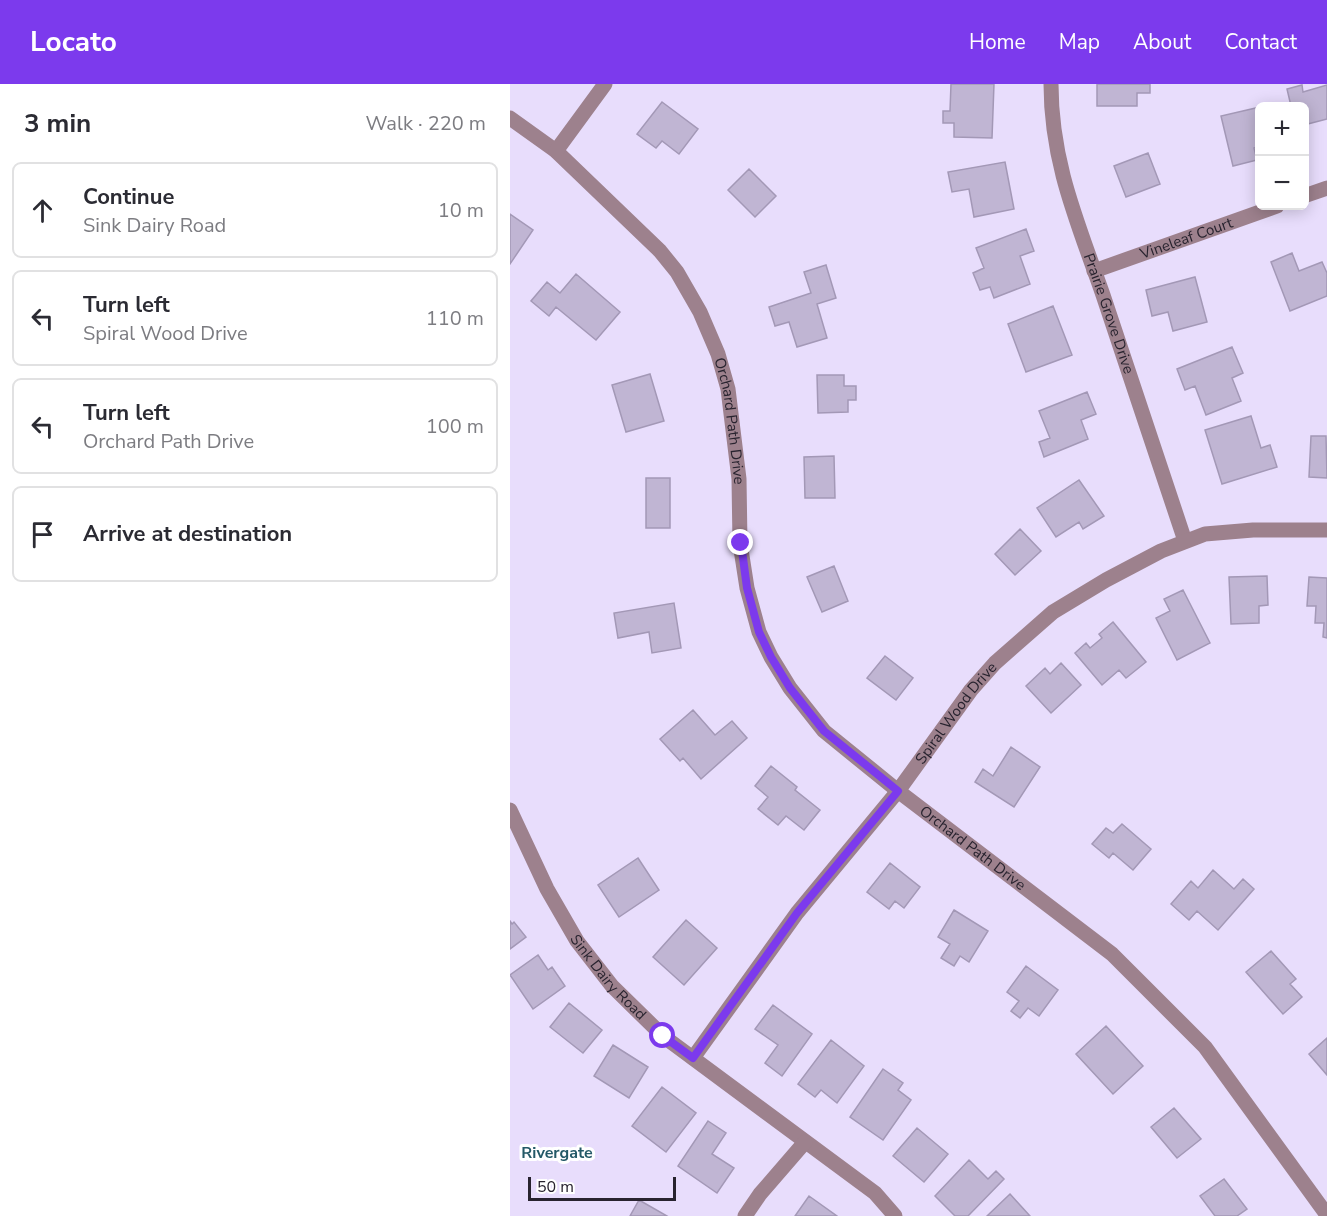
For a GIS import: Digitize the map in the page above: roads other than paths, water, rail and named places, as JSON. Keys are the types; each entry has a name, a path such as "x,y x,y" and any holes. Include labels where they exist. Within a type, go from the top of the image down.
{"street":[{"path":"556,151 605,84"},
{"name":"Prairie Grove Drive","path":"1051,84 1051,104 1058,158 1071,207 1185,542"},
{"name":"Orchard Path Drive","path":"510,118 556,151 660,251 677,272 700,312 718,354 728,389 739,479 741,543 747,588 759,632 790,688 824,731 898,791 1112,954 1205,1047 1327,1215"},
{"path":"1309,195 1327,188"},
{"name":"Vineleaf Court","path":"1094,271 1266,210"},
{"name":"Spiral Wood Drive","path":"693,1058 797,913 898,791 971,690 989,670 1053,612 1106,579 1161,550 1205,534 1253,530 1327,530"},
{"name":"Sink Dairy Road","path":"510,810 547,889 577,940 612,986 663,1036 875,1193 895,1216"},
{"path":"745,1216 760,1194 805,1142"}],"district":[{"name":"Rivergate","path":"557,1152"}]}
